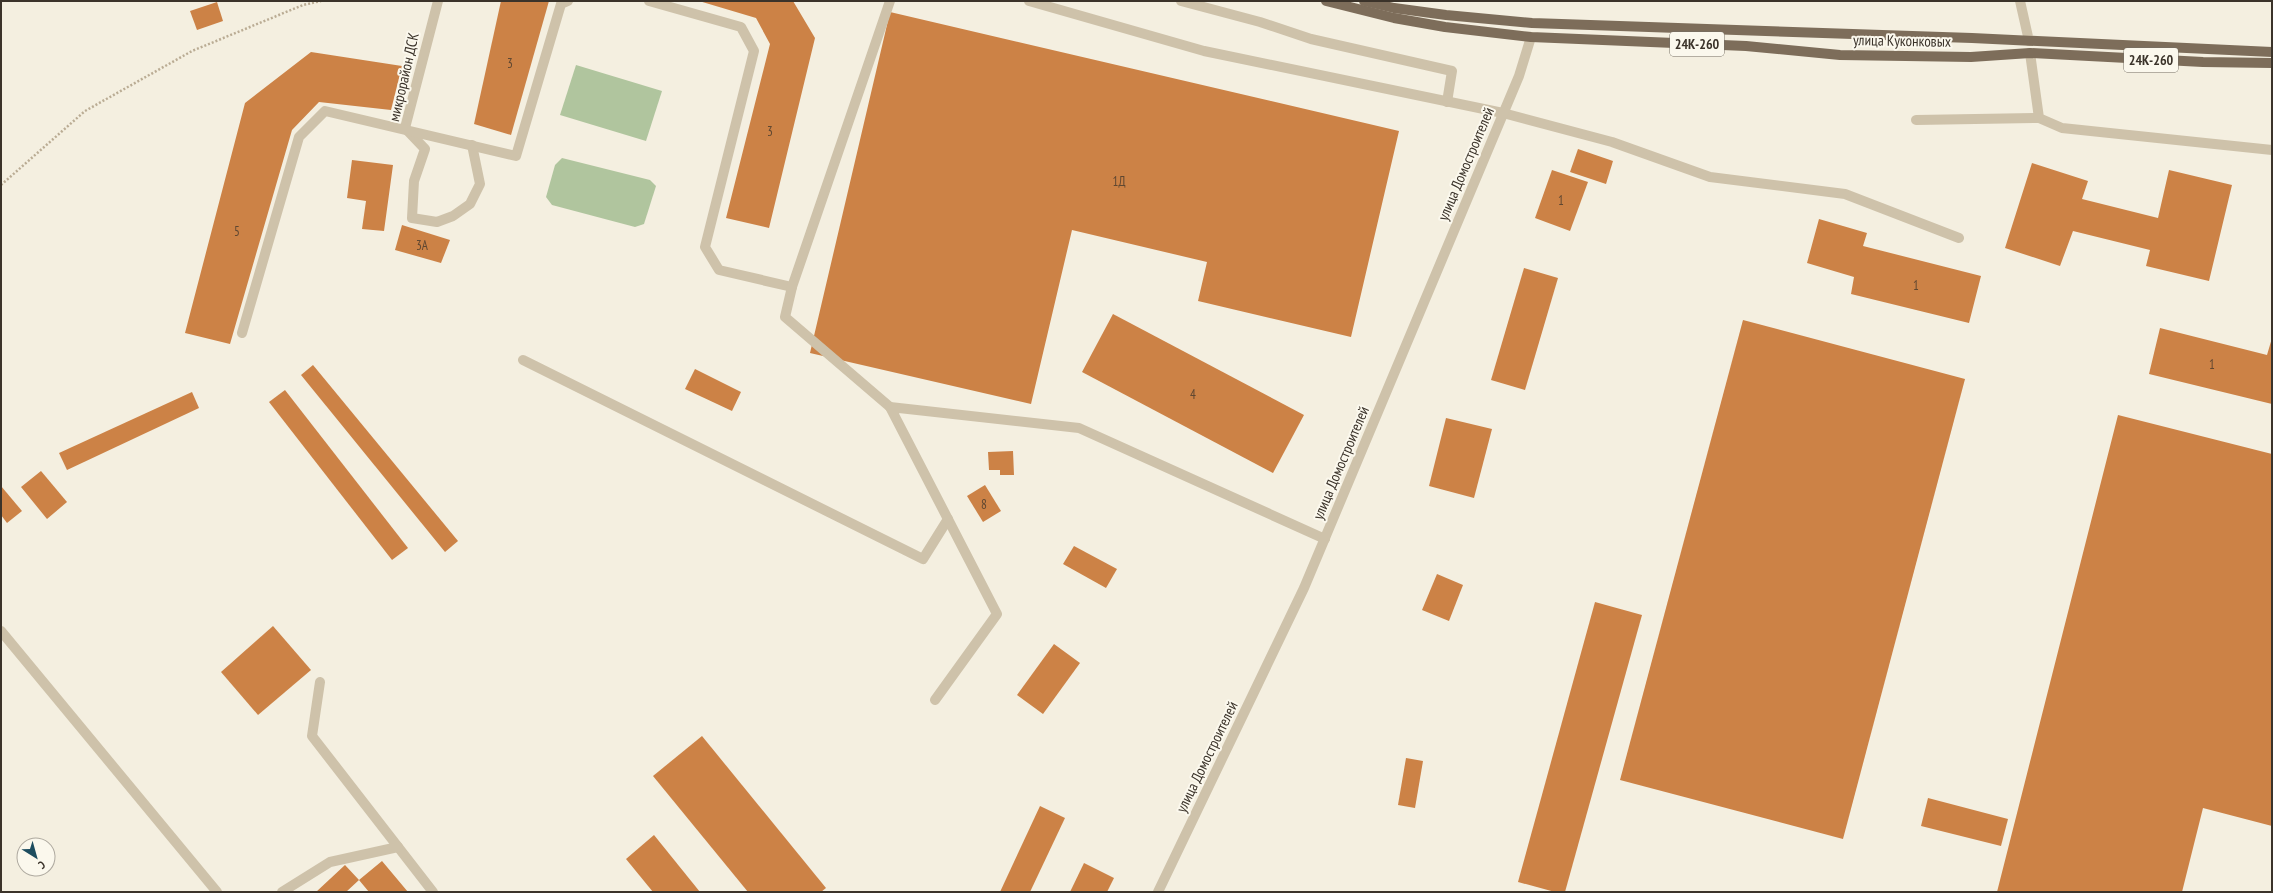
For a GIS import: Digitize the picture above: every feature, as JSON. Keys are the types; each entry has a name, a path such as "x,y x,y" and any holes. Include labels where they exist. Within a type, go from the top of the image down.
{"main road":[{"name":"24К-260","path":"1326,1 1402,20 1445,27 1531,37"},
{"name":"улица Куконковых","path":"1364,1 1394,8 1431,13 1532,23 2029,41 2272,52"},
{"path":"1531,37 1532,23"},
{"name":"улица Куконковых","path":"1531,37 1746,46 1840,55 1971,57 2030,54 2203,62 2272,63"},
{"path":"2029,41 2030,54"}],"street":[{"name":"микрорайон ДСК","path":"438,1 405,128 425,149 414,181 412,218 437,222 453,216 470,204 480,184 472,145"},
{"path":"242,333 299,137 325,111 405,128 516,156 562,4 568,1"},
{"path":"649,1 741,27 754,51 705,247 719,270 792,287"},
{"path":"890,1 792,287 785,317 890,407 997,614 935,700"},
{"path":"1029,1 1204,51 1503,113 1612,142 1710,177 1845,194 1959,238"},
{"path":"1181,1 1260,22 1311,39 1452,71 1448,102"},
{"path":"2020,1 2029,41"},
{"name":"улица Домостроителей","path":"1158,892 1304,588 1503,113 1518,76 1531,37"},
{"path":"2030,54 2039,118"},
{"path":"1916,120 2039,118 2062,128 2272,150"},
{"path":"523,360 923,559 948,519"},
{"path":"890,407 1079,428 1325,539"},
{"path":"1,631 217,892"},
{"path":"320,682 312,736 433,892"},
{"path":"282,892 330,862 398,847"}],"path":[{"path":"1,185 85,111 192,51 303,5 321,1"}],"green space":[{"path":"576,65 662,91 646,141 560,115"},
{"path":"562,158 650,180 656,186 644,224 635,227 552,205 546,197 555,165"}],"building":[{"path":"501,1 549,1 511,135 474,124"},
{"path":"699,1 793,1 815,38 769,228 726,218 770,44 756,18"},
{"path":"217,2 223,21 197,30 190,11"},
{"path":"890,12 1399,131 1351,337 1198,301 1207,262 1072,230 1031,404 810,353"},
{"path":"311,52 402,66 391,110 319,102 292,130 230,344 185,333 245,103"},
{"path":"1578,149 1613,161 1606,184 1570,172"},
{"path":"352,160 393,165 384,231 362,229 366,201 347,198"},
{"path":"2032,163 2088,181 2082,199 2158,218 2169,170 2232,185 2209,281 2146,266 2150,250 2073,231 2060,266 2005,248"},
{"path":"1552,170 1588,182 1570,231 1535,218"},
{"path":"1819,219 1867,233 1863,246 1981,276 1969,323 1851,294 1854,277 1807,263"},
{"path":"402,225 450,240 441,263 395,250"},
{"path":"1524,268 1558,278 1525,390 1491,380"},
{"path":"1113,314 1304,415 1273,473 1082,372"},
{"path":"1743,320 1965,379 1843,839 1620,780"},
{"path":"2160,328 2267,355 2272,338 2272,404 2149,374"},
{"path":"313,365 458,541 445,552 301,375"},
{"path":"695,369 741,392 732,411 685,389"},
{"path":"285,390 408,548 392,560 269,402"},
{"path":"192,392 199,408 67,470 59,453"},
{"path":"2118,415 2272,454 2272,826 2203,808 2182,892 1997,892"},
{"path":"1446,418 1492,429 1474,498 1429,486"},
{"path":"1013,451 1014,475 1000,475 1000,470 989,470 988,452"},
{"path":"41,471 67,502 47,519 21,487"},
{"path":"985,485 1001,511 983,522 967,496"},
{"path":"1,486 22,511 7,523 1,515"},
{"path":"1074,546 1117,569 1106,588 1063,564"},
{"path":"1437,574 1463,585 1449,621 1422,610"},
{"path":"1595,602 1642,615 1565,892 1555,892 1518,882"},
{"path":"273,626 311,670 258,715 221,672"},
{"path":"1054,644 1080,663 1043,714 1017,695"},
{"path":"702,736 826,888 821,892 748,892 653,776"},
{"path":"1406,758 1423,761 1415,808 1398,805"},
{"path":"1928,798 2008,819 2001,846 1921,826"},
{"path":"1040,806 1065,818 1030,892 1000,892"},
{"path":"654,835 700,892 653,892 626,859"},
{"path":"382,861 408,892 369,892 359,880"},
{"path":"1084,863 1114,878 1107,892 1070,892"},
{"path":"345,865 359,880 346,892 316,892"}]}
